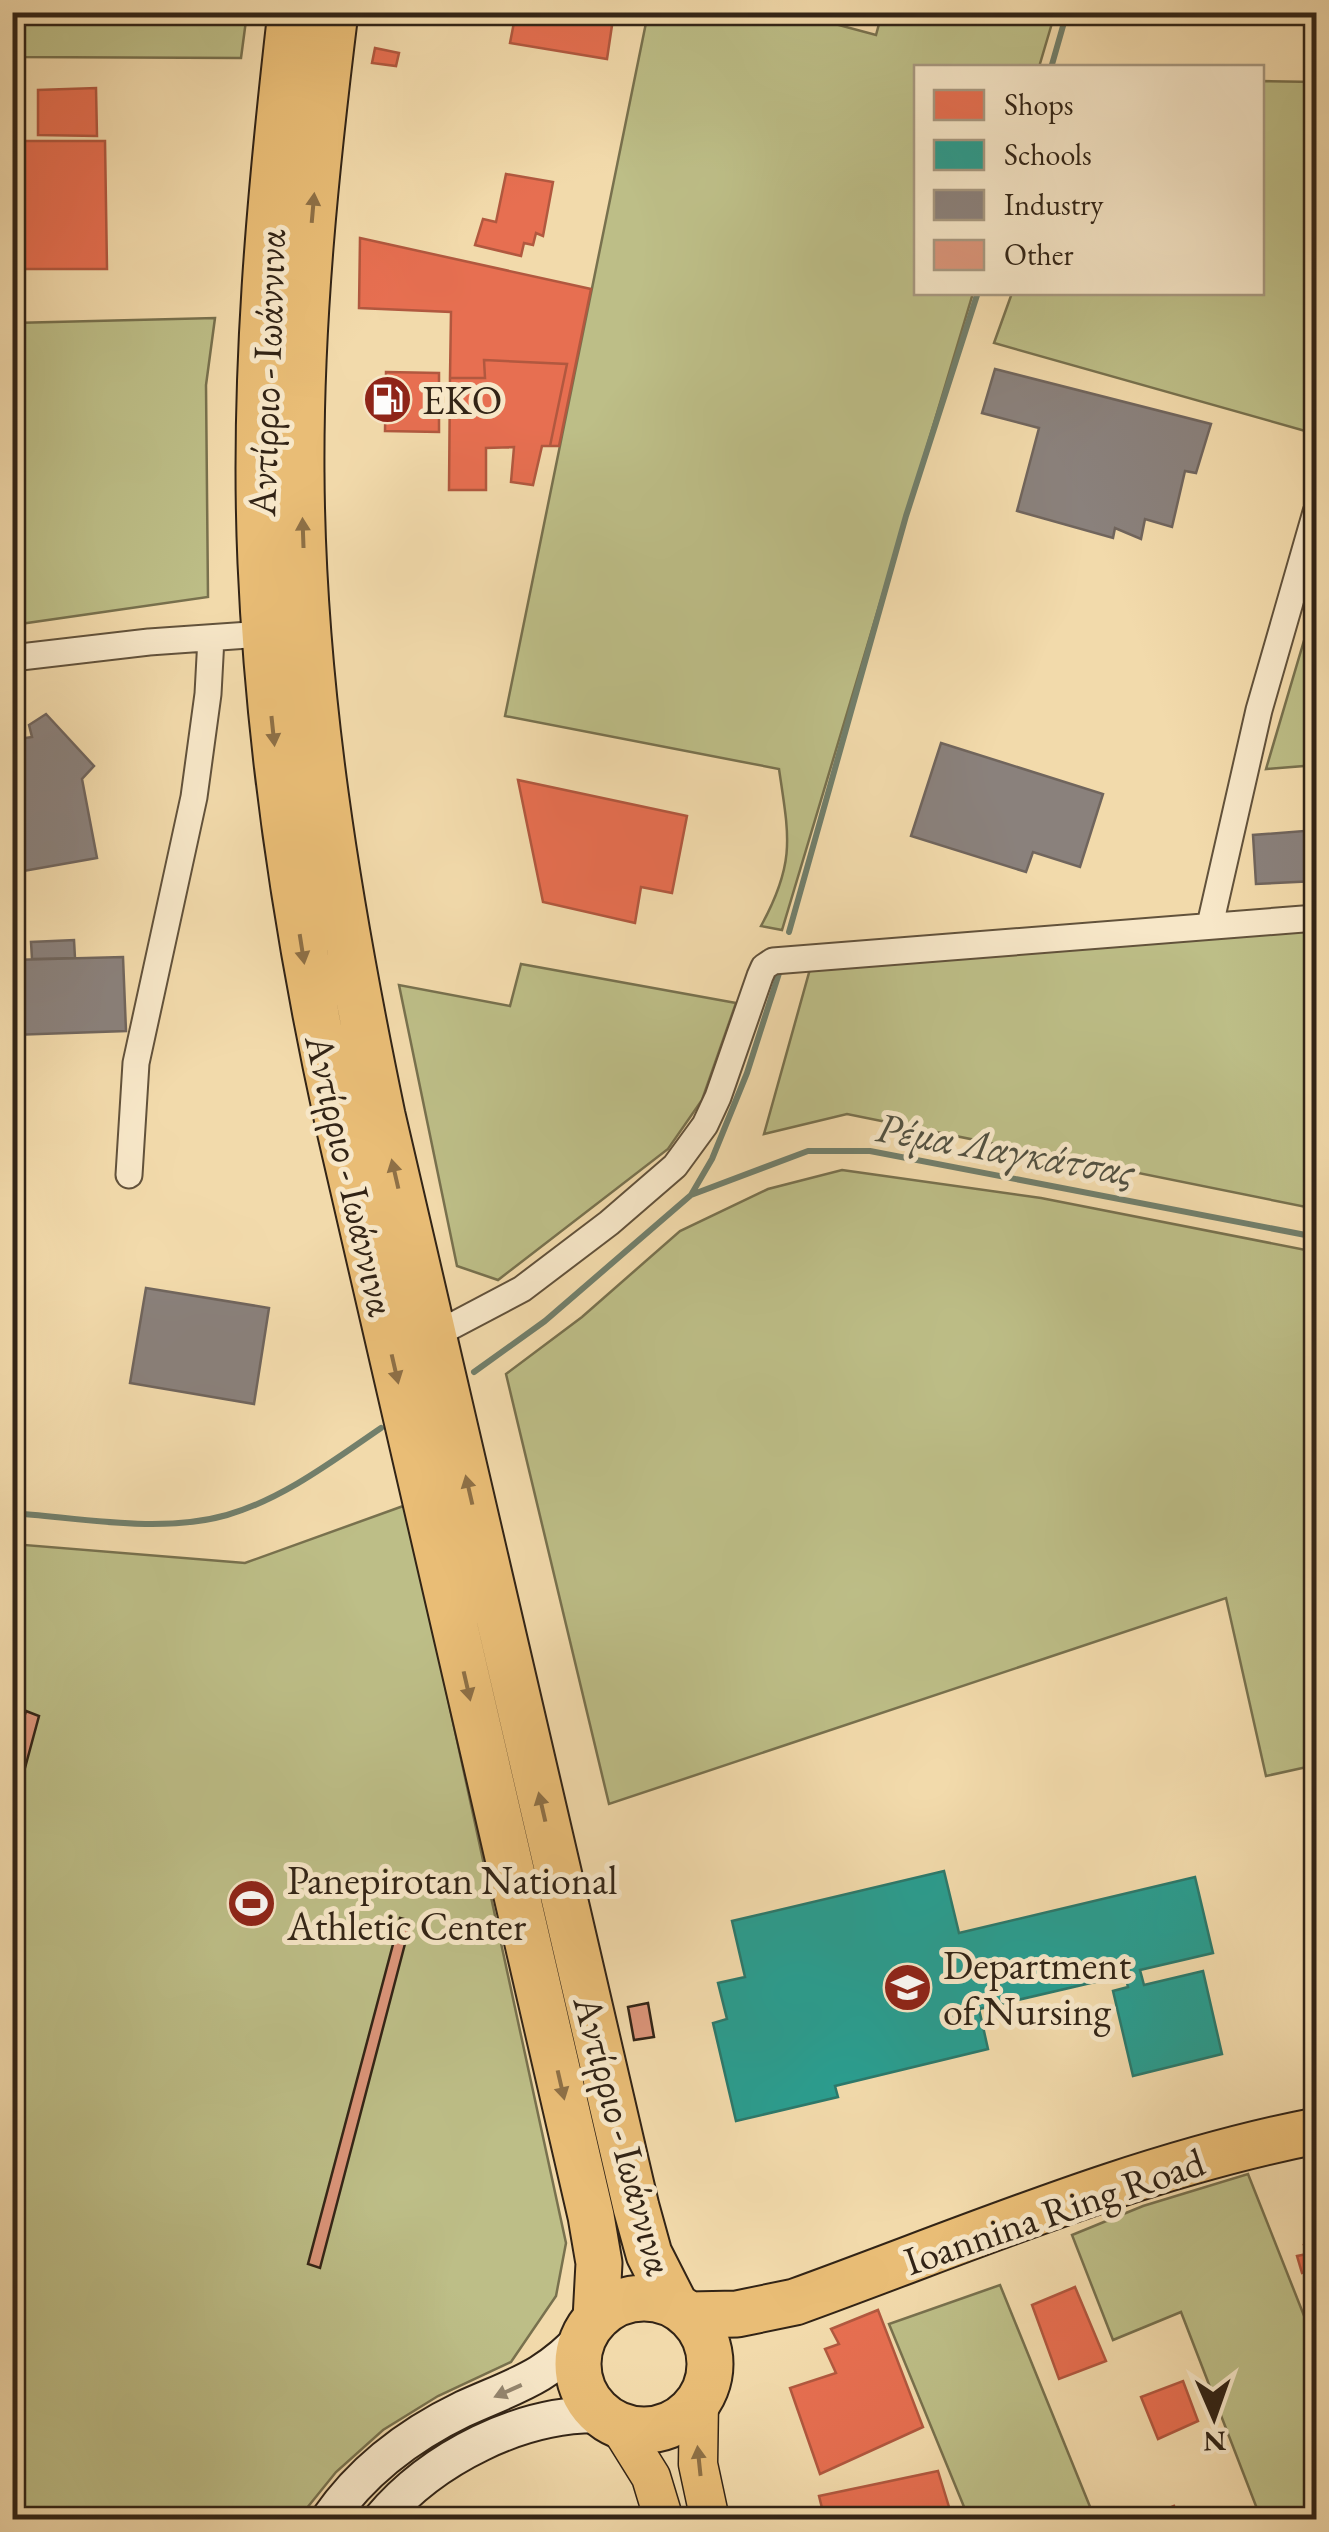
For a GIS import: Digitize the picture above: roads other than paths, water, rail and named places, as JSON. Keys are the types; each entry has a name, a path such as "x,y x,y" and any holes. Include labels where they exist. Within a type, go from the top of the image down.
{"highway":[{"name":"Αντίρριο - Ιωάννινα","path":"291,12 268,241 260,485 382,1115 433,1336 641,2229 659,2280 682,2310"},
{"name":"Αντίρριο - Ιωάννινα","path":"334,12 310,239 301,472 287,632 284,815 312,1002 591,2216 599,2262 590,2326"},
{"name":"Ioannina Ring Road","path":"682,2310 737,2314 795,2302 1147,2174 1212,2154 1316,2131"},
{"path":"642,2298 682,2310 707,2344 704,2389 686,2414 654,2429 611,2420 590,2402 578,2369 590,2326 609,2308 642,2298"},
{"name":"Ioannina Ring Road","path":"704,2389 726,2352 743,2335 795,2302"}],"main road":[{"path":"328,2520 370,2469 400,2444 542,2374 562,2360 590,2326"},
{"path":"704,2389 698,2464 710,2520"},
{"path":"380,2520 422,2479 478,2446 556,2417 611,2420 650,2477 664,2520"}],"street":[{"path":"1210,925 1259,710 1316,512"},
{"path":"12,658 287,632"},
{"path":"129,1175 136,1063 194,797 211,638"},
{"path":"433,1336 522,1289 610,1224 675,1166 705,1125 718,1097 768,963 793,957 1316,918"}],"waterway":[{"path":"1052,65 1067,12"},
{"path":"789,932 906,516 977,295"},
{"path":"474,1372 545,1321 691,1195 712,1159 747,1073 781,967"},
{"name":"Ρέμα Λαγκάτσας","path":"691,1195 808,1151 870,1151 1316,1237"},
{"path":"12,1513 148,1524 201,1521 248,1508 288,1489 381,1428"}],"place":[{"name":"EKO","path":"387,400"},
{"name":"Panepirotan National Athletic Center","path":"252,1903"},
{"name":"Department of Nursing","path":"908,1988"}]}
